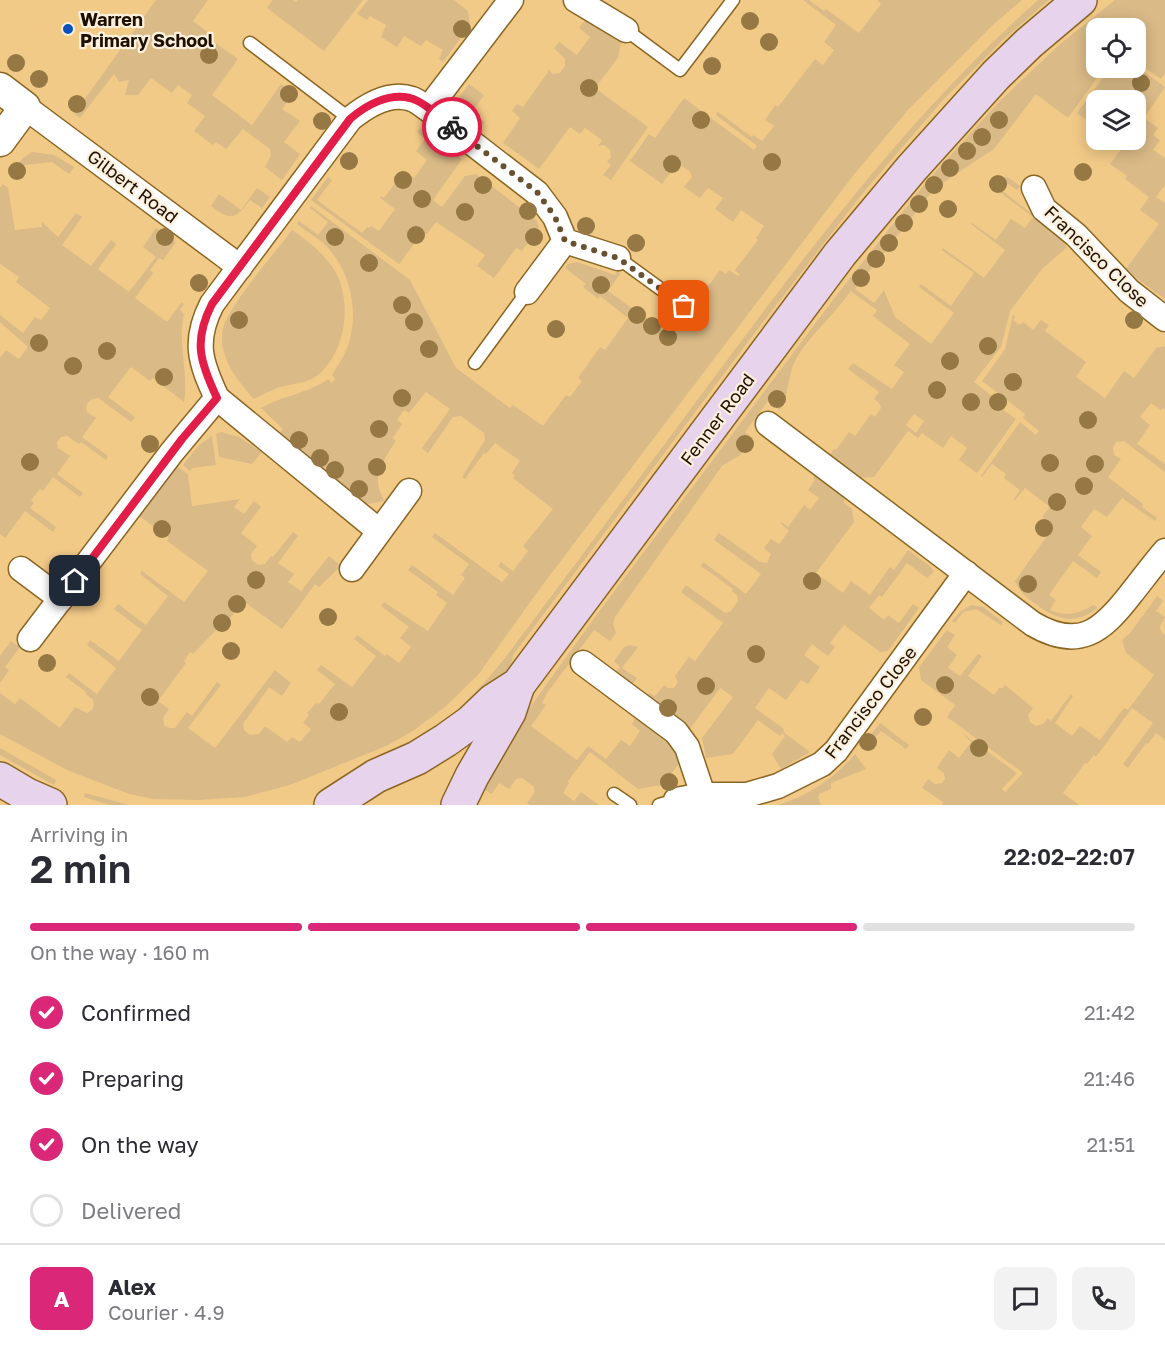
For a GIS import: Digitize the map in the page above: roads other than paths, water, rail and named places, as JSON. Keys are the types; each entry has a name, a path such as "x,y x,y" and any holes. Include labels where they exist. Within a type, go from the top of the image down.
{"main road":[{"name":"Fenner Road","path":"331,805 376,776 404,764 441,743 471,722 493,701 518,685 840,254 912,168 996,75 1080,0"},
{"path":"458,805 509,712 518,685"},
{"path":"0,779 50,805"},
{"path":"336,805 359,803 372,805"}],"street":[{"path":"429,109 511,0"},
{"path":"576,0 626,30"},
{"name":"Gilbert Road","path":"0,88 240,267"},
{"path":"379,531 217,398 204,370 200,333 212,304 350,119 363,108 378,101 395,98 411,99 429,109 537,192 555,217 565,241 618,258"},
{"path":"0,141 25,106"},
{"name":"Francisco Close","path":"1034,188 1044,209 1076,235 1130,291 1165,319"},
{"path":"527,292 565,241"},
{"path":"30,639 172,452 217,398"},
{"path":"768,424 1044,630 1056,634 1082,635 1098,630 1111,619 1165,551"},
{"path":"352,569 409,491"},
{"path":"21,569 61,599"},
{"name":"Francisco Close","path":"667,802 702,795 747,800 822,764 836,751 966,573"},
{"path":"583,663 676,732 687,747 702,795"}],"lane":[{"path":"626,30 680,70 733,0"},
{"path":"250,43 350,119"},
{"path":"618,258 684,306"},
{"path":"475,363 527,292"},
{"path":"615,794 630,805"}],"place":[{"name":"Warren Primary School","path":"68,29"}]}
